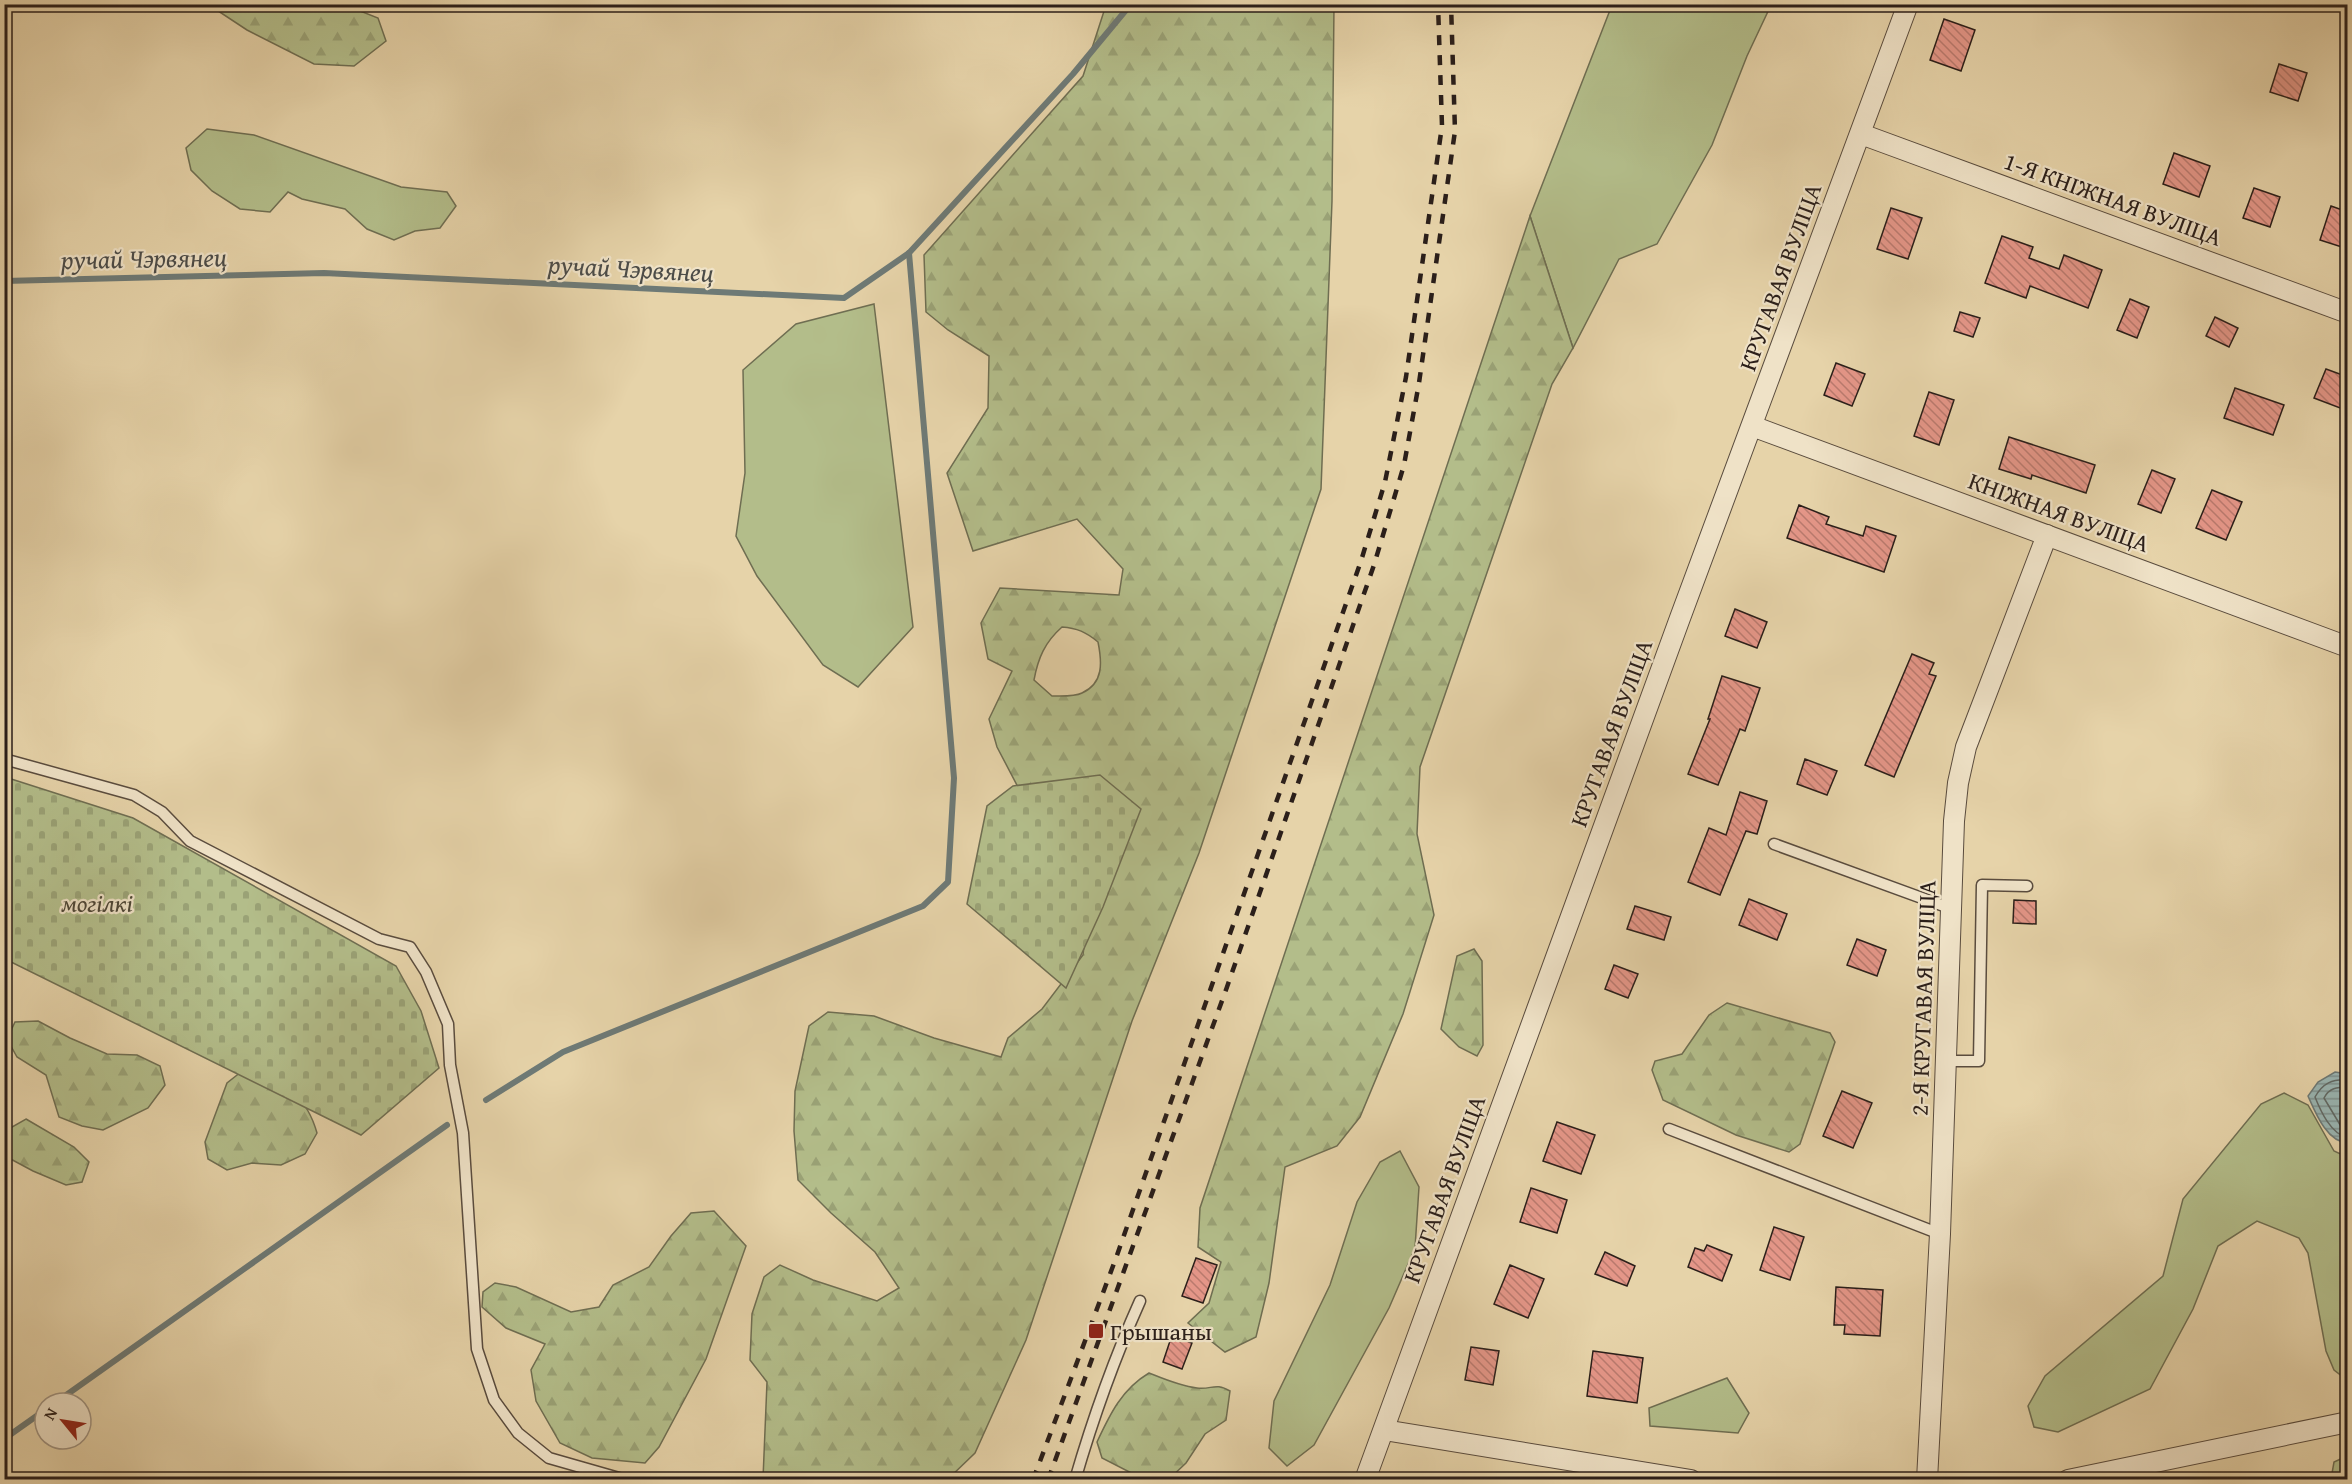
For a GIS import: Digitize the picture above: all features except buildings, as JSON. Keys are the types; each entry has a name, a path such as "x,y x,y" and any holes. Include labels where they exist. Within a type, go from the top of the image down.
{"street":[{"name":"КРУГАВАЯ ВУЛІЦА","path":"1365,1479 1680,618 1908,4"},
{"name":"1-Я КНІЖНАЯ ВУЛІЦА","path":"1861,134 2348,313"},
{"name":"КНІЖНАЯ ВУЛІЦА","path":"1752,426 2348,647"},
{"name":"2-Я КРУГАВАЯ ВУЛІЦА","path":"1928,1479 1947,1060 1954,821 1958,783 1966,747 2047,535"},
{"path":"2068,1479 2348,1422"},
{"path":"1384,1430 1691,1479"}],"lane":[{"path":"4,759 134,795 162,812 190,841 379,939 410,947 426,972 448,1024 450,1065 463,1133 477,1349 494,1400 518,1434 549,1458 626,1479"},
{"path":"1774,844 1952,909"},
{"path":"1947,1060 1979,1061 1982,885 2027,886"},
{"path":"1669,1129 1940,1234"},
{"path":"1075,1479 1090,1429 1140,1301"}],"green space":[{"path":"209,5 345,5 378,18 386,41 354,66 314,64 247,30"},
{"path":"1106,5 1334,5 1332,201 1321,489 1199,853 1132,1021 1026,1340 975,1453 948,1479 763,1479 767,1382 750,1360 752,1314 764,1277 780,1265 813,1280 877,1301 899,1288 875,1252 798,1180 794,1131 795,1091 809,1026 828,1012 874,1016 934,1038 1001,1057 1008,1038 1042,1009 1083,955 1089,903 1020,791 997,747 989,719 1012,671 988,659 981,623 1000,588 1119,595 1123,569 1077,519 973,551 947,473 988,408 989,356 948,330 926,312 924,255 1083,76","holes":["1062,627 1081,631 1098,642 1100,671 1094,684 1082,693 1071,696 1052,696 1034,680 1043,651"]},
{"path":"1612,5 1771,5 1747,56 1712,145 1657,244 1619,259 1573,348 1530,216"},
{"path":"207,129 254,135 401,187 447,192 456,206 440,228 415,231 394,240 367,229 345,209 302,199 288,192 270,212 240,209 212,191 191,170 186,148"},
{"path":"1530,216 1573,348 1552,384 1420,767 1417,834 1434,915 1403,1014 1360,1117 1337,1146 1285,1167 1269,1283 1256,1337 1225,1352 1188,1323 1209,1303 1221,1262 1198,1247 1200,1208"},
{"path":"874,304 913,627 858,687 823,665 757,576 736,536 745,473 743,370 796,324"},
{"path":"1100,775 1141,809 1103,907 1066,988 967,904 987,806 1013,786"},
{"name":"могілкі","path":"5,777 133,818 396,966 421,1011 439,1068 361,1135 5,959"},
{"path":"1474,949 1482,961 1483,1045 1477,1056 1459,1047 1441,1029 1457,956"},
{"path":"1727,1003 1830,1033 1835,1042 1800,1144 1789,1152 1736,1135 1663,1100 1652,1070 1655,1061 1682,1054 1709,1015"},
{"path":"38,1021 107,1054 137,1055 160,1066 165,1085 148,1108 103,1130 82,1126 59,1117 46,1075 17,1057 7,1039 15,1022"},
{"path":"246,1068 291,1091 306,1108 317,1133 305,1154 281,1165 252,1163 227,1170 208,1159 205,1142 227,1083"},
{"path":"2284,1093 2308,1105 2334,1151 2347,1157 2347,1380 2334,1370 2326,1351 2308,1253 2299,1238 2257,1221 2218,1246 2193,1309 2150,1389 2058,1432 2034,1427 2028,1406 2045,1376 2163,1276 2183,1199 2261,1104"},
{"path":"26,1119 74,1147 89,1162 82,1182 66,1185 5,1156 5,1131"},
{"path":"1400,1151 1419,1187 1415,1248 1389,1308 1314,1445 1287,1466 1269,1448 1274,1401 1330,1285 1357,1202 1380,1162"},
{"path":"714,1211 746,1246 706,1359 659,1447 645,1463 592,1458 560,1443 536,1401 531,1370 545,1344 506,1328 482,1307 483,1292 495,1283 516,1287 571,1312 599,1307 613,1285 649,1267 691,1213"},
{"path":"1149,1373 1184,1386 1221,1387 1230,1391 1226,1420 1205,1434 1186,1463 1169,1479 1143,1479 1102,1458 1097,1442 1124,1394"},
{"path":"1727,1378 1749,1413 1738,1433 1650,1426 1649,1408"},
{"path":"2347,1456 2347,1479 2331,1479 2334,1462"}],"water":[{"path":"2335,1072 2347,1074 2348,1143 2334,1138 2328,1132 2308,1096 2318,1082"}],"waterway":[{"name":"ручай Чэрвянец","path":"4,281 324,273 844,298 909,253 1073,74 1131,4"},
{"path":"486,1100 563,1052 923,906 948,882 954,778 909,253"},
{"path":"72,1391 447,1125"},
{"path":"4,1439 33,1418"}],"railway":[{"path":"1033,1480 1116,1258 1361,561 1385,482 1406,377 1442,126 1438,4"},
{"path":"1048,1480 1227,987 1374,565 1404,465 1419,383 1455,131 1451,4"}],"place":[{"name":"Грышаны","path":"1096,1331"}]}
